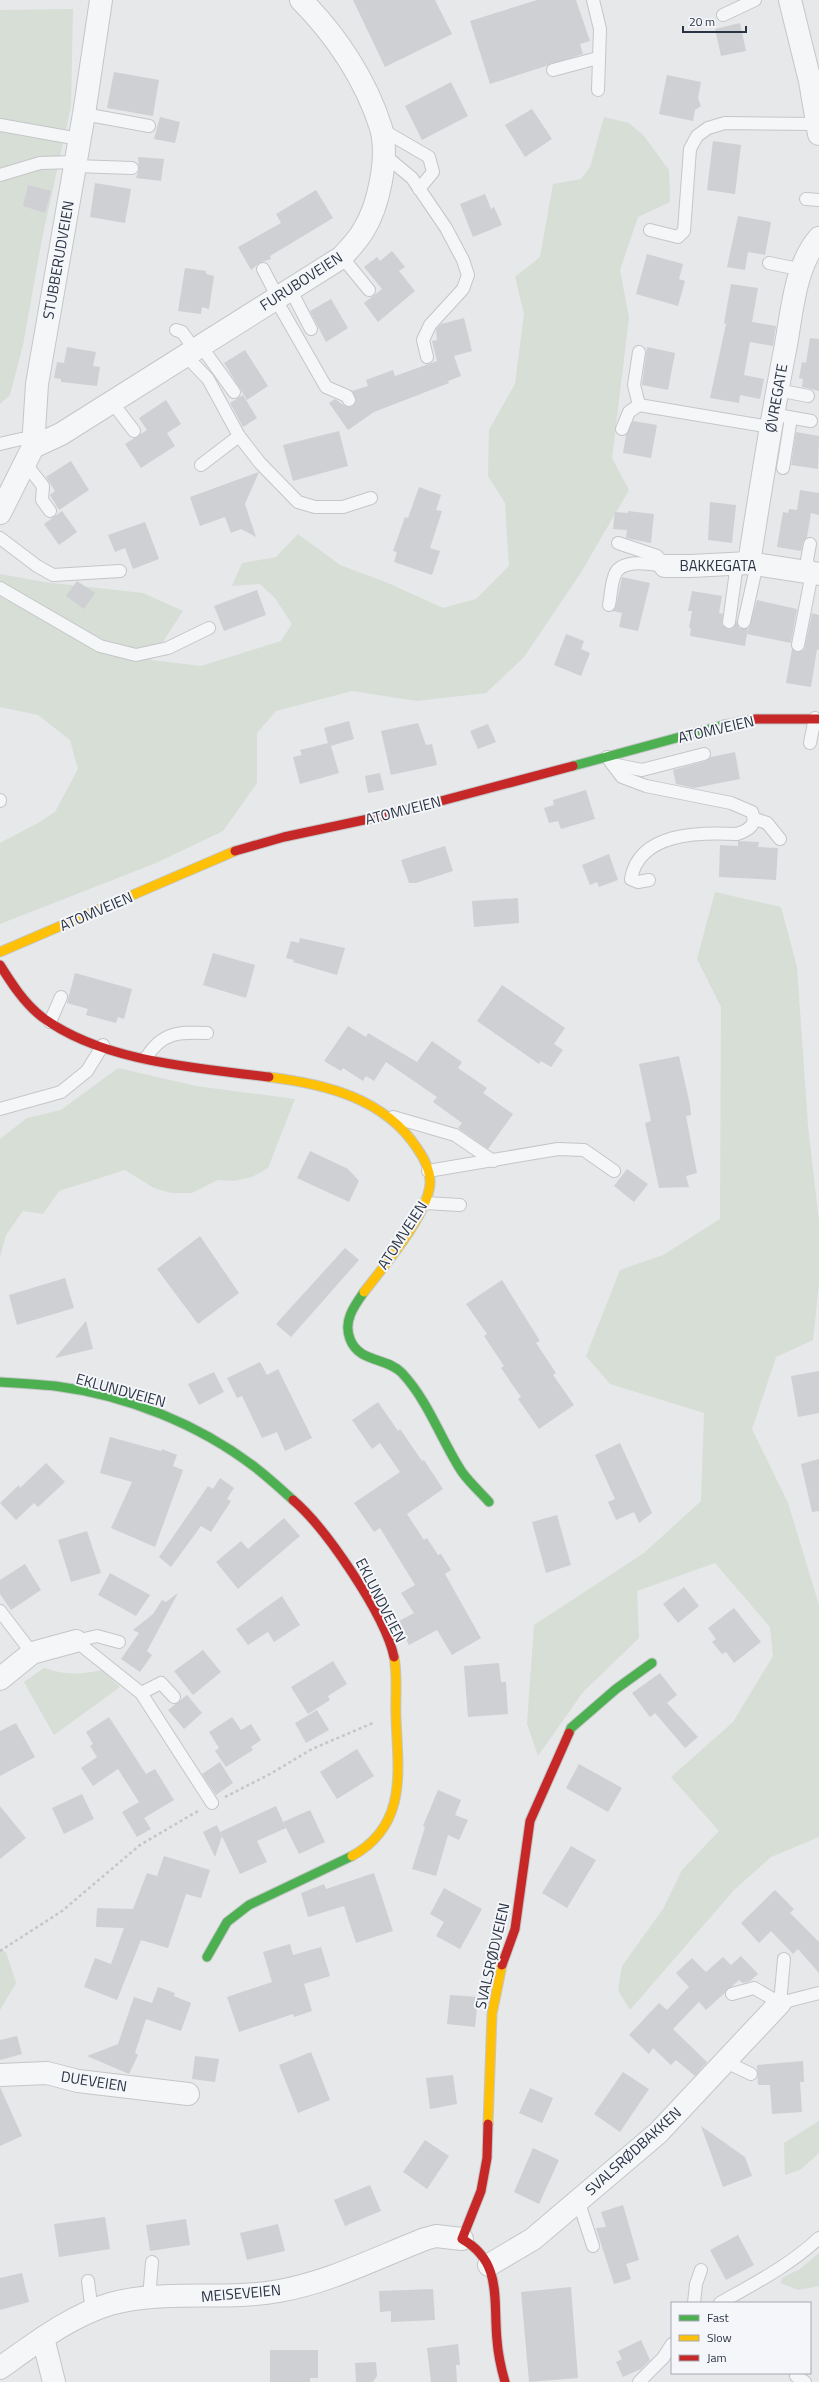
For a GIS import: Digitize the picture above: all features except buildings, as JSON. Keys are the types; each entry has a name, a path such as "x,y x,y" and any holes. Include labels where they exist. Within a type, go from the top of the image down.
{"street":[{"name":"STUBBERUDVEIEN","path":"0,513 30,450 38,376 84,114 101,0"},
{"name":"FURUBOVEIEN","path":"30,450 61,434 111,401 194,351 281,294 342,257 363,231 376,204 382,178 381,129 364,89 341,48 319,19 301,0"},
{"path":"790,0 815,80 818,129"},
{"name":"ØVREGATE","path":"748,563 778,420 777,390 797,285 812,246 819,238"},
{"name":"BAKKEGATA","path":"665,566 748,563 814,573"},
{"name":"ATOMVEIEN","path":"1,949 230,853 284,837 392,814 610,760 731,723 756,719 817,718"},
{"name":"ATOMVEIEN","path":"0,966 31,1009 50,1022 103,1045 146,1058 192,1067 322,1086 361,1100 390,1116 426,1160 430,1185 425,1203 353,1307 347,1322 348,1338 355,1348 364,1356 400,1370 426,1403 462,1471 489,1502"},
{"name":"EKLUNDVEIEN","path":"0,1382 33,1383 106,1397 177,1420 212,1437 238,1454 278,1484 310,1514 337,1548 388,1640 395,1661 396,1714 401,1780 394,1807 384,1826 355,1856 267,1894 247,1906 229,1920 208,1958"},
{"path":"0,1679 32,1653 76,1641"},
{"name":"SVALSRØDVEIEN","path":"462,2239 481,2191 487,2158 492,2014 503,1960 515,1929 530,1821 571,1728 616,1689 652,1663"},
{"name":"SVALSRØDBAKKEN","path":"489,2266 533,2239 658,2132 780,2003"},
{"name":"DUEVEIEN","path":"0,2075 47,2073 78,2081 188,2094"},
{"name":"MEISEVEIEN","path":"0,2368 43,2338 110,2304 149,2298 259,2295 281,2291 331,2277 425,2239 436,2236 462,2239"},
{"path":"462,2239 474,2245 483,2255 489,2266 493,2285 498,2341 505,2382"},
{"path":"43,2338 54,2382"}],"lane":[{"path":"593,0 600,29 598,90"},
{"path":"723,15 754,0"},
{"path":"553,70 598,58"},
{"path":"84,114 149,126"},
{"path":"650,230 678,237 684,231 690,149 697,136 708,128 725,123 818,129"},
{"path":"0,126 79,139"},
{"path":"381,129 429,157 433,172 419,189"},
{"path":"382,153 412,178 446,228 463,260 468,275 463,289 430,325 423,340 427,357"},
{"path":"0,175 40,163 132,168"},
{"path":"806,198 819,200"},
{"path":"342,257 369,290"},
{"path":"768,263 803,270"},
{"path":"263,270 311,329"},
{"path":"281,294 326,386 347,396 349,400"},
{"path":"176,330 182,332 194,351 239,436 260,464 298,502 315,507 343,507 370,498"},
{"path":"194,351 234,392"},
{"path":"639,352 634,385 639,405"},
{"path":"777,390 808,396"},
{"path":"111,401 134,431"},
{"path":"622,430 630,412 639,405 778,420 811,421"},
{"path":"778,420 783,468"},
{"path":"201,465 239,436"},
{"path":"0,444 20,439 30,450 43,486 42,500 50,511"},
{"path":"0,538 37,566 53,575 120,571"},
{"path":"618,543 657,556 665,566"},
{"path":"798,645 814,573 807,560 810,544"},
{"path":"609,605 614,575 624,565 639,563 665,566"},
{"path":"744,622 748,563"},
{"path":"729,622 748,563"},
{"path":"0,588 100,646 136,655 168,648 209,628"},
{"path":"810,743 817,718"},
{"path":"610,760 642,770 704,754"},
{"path":"610,760 622,777 646,786 731,803 752,812 755,819 753,825 746,831 737,834 678,836 659,844 644,853 636,862 631,879 638,882 649,880"},
{"path":"755,819 767,823 780,839"},
{"path":"50,1022 61,997"},
{"path":"146,1058 155,1044 180,1032 207,1033"},
{"path":"0,1109 61,1092 87,1071 103,1045"},
{"path":"390,1116 455,1135 493,1161"},
{"path":"428,1171 493,1161 558,1148 584,1150 614,1171"},
{"path":"425,1203 460,1205"},
{"path":"0,1610 32,1653"},
{"path":"76,1641 97,1636 119,1642"},
{"path":"76,1641 140,1693 212,1803"},
{"path":"140,1693 161,1683 174,1697"},
{"path":"780,2003 784,1959"},
{"path":"732,1994 754,1988 780,2003 819,1993"},
{"path":"724,2061 751,2074"},
{"path":"578,2200 593,2246"},
{"path":"722,2302 775,2273 800,2256 819,2238"},
{"path":"149,2298 152,2262"},
{"path":"694,2302 696,2284 702,2270"},
{"path":"88,2281 92,2312"},
{"path":"639,2382 663,2358 671,2346"}],"path":[{"path":"0,1951 62,1911 140,1845 212,1803 270,1774 312,1749 396,1714"}],"shaded area":[{"path":"73,9 71,106 42,239 23,345 10,395 0,404 0,10"},
{"path":"604,117 629,123 644,136 669,170 670,202 638,217 620,270 629,318 612,458 629,490 580,574 524,657 486,693 417,701 352,691 276,711 257,733 257,783 223,831 156,863 0,924 0,843 38,823 55,812 78,769 70,740 38,715 0,707 0,574 44,582 143,593 183,611 151,660 201,666 281,641 292,624 275,598 260,584 232,586 242,563 276,557 298,534 340,565 388,583 443,608 476,599 509,566 505,503 488,476 489,430 515,384 524,314 515,277 540,257 553,184 581,179 590,167"},
{"path":"715,892 781,907 797,967 808,1126 819,1222 819,1284 813,1340 776,1357 752,1429 788,1503 819,1605 819,1837 771,1857 735,1889 630,2010 618,1990 622,1966 663,1909 682,1870 719,1831 671,1777 733,1722 773,1656 770,1627 715,1563 637,1591 639,1638 583,1692 538,1756 527,1724 534,1625 644,1553 701,1501 704,1413 610,1384 586,1356 620,1270 663,1255 720,1219 721,1007 697,959"},
{"path":"118,1068 196,1086 295,1099 268,1168 252,1177 234,1181 218,1180 192,1193 171,1193 154,1188 125,1170 59,1191 43,1214 23,1211 6,1235 0,1257 0,1139 27,1118 61,1110"},
{"path":"44,1668 73,1674 102,1670 120,1687 54,1735 24,1682"},
{"path":"0,1950 6,1952 16,1983 0,2010"},
{"path":"819,2121 819,2153 800,2170 785,2175 784,2143"},
{"path":"819,2253 819,2286 798,2290 781,2283 782,2278 800,2269"}],"traffic: fast":[{"path":"573,766 724,725"},
{"path":"364,1292 353,1308 349,1320 348,1332 354,1347 366,1356 389,1364 402,1373 420,1396 462,1472 489,1502"},
{"path":"0,1382 48,1385 82,1390 135,1404 161,1414 211,1438 234,1452 261,1472 293,1500"},
{"path":"569,1733 571,1728 616,1689 652,1663"},
{"path":"207,1957 227,1922 249,1905 352,1856"}],"traffic: slow":[{"path":"0,952 235,851"},
{"path":"269,1077 332,1089 352,1096 370,1105 388,1117 403,1131 417,1148 426,1165 430,1184 427,1197 421,1211 393,1255 364,1292"},
{"path":"352,1856 370,1843 383,1829 391,1813 396,1795 398,1758 396,1672 394,1657"},
{"path":"488,2124 492,2014 502,1965"}],"traffic: jam":[{"path":"724,725 756,719 819,719"},
{"path":"235,851 284,837 392,814 573,766"},
{"path":"0,965 19,993 36,1012 66,1032 93,1044 121,1053 181,1066 269,1077"},
{"path":"293,1500 321,1530 367,1596 388,1639 394,1657"},
{"path":"502,1965 515,1929 530,1821 569,1733"},
{"path":"488,2124 487,2158 481,2191 462,2239 475,2248 484,2259 490,2271 495,2297 498,2350 505,2382"}]}
